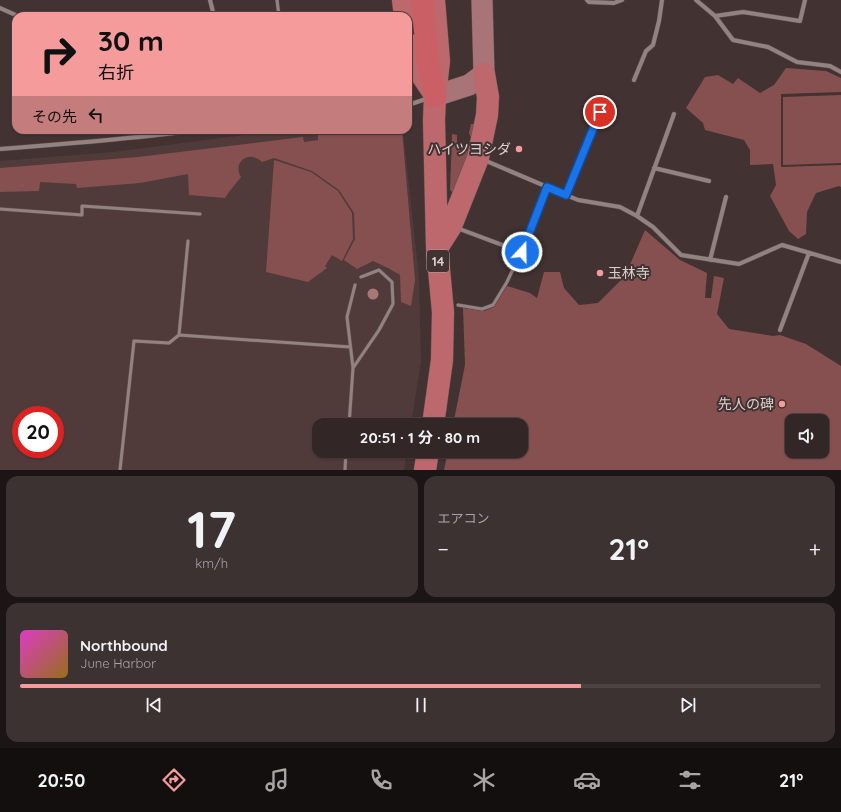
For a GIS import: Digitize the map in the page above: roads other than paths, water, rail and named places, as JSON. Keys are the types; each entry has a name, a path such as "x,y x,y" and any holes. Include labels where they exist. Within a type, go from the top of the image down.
{"highway":[{"path":"422,0 428,61 435,96"}],"main road":[{"path":"403,0 404,12"},
{"path":"434,0 440,61 435,96"},
{"name":"14","path":"434,418 442,360 443,312 437,248 434,120 435,96 454,60 449,0"},
{"path":"437,248 451,226 478,158 487,109 488,97 484,74 482,0"},
{"path":"412,61 435,96"},
{"path":"435,96 469,85 484,74"},
{"path":"425,470 427,458"}],"street":[{"path":"210,0 213,12"},
{"path":"587,0 589,2 614,2 622,0"},
{"path":"634,80 646,52 653,45 662,0"},
{"path":"696,0 715,16 734,40 768,47 797,62 830,66 841,72"},
{"path":"715,16 743,12 800,21 805,0"},
{"path":"0,8 12,13"},
{"path":"412,104 435,96"},
{"path":"566,195 600,112"},
{"path":"637,216 674,114"},
{"path":"0,149 169,134"},
{"path":"478,158 578,200 620,207 653,227 681,255 739,264 782,245 841,262"},
{"path":"654,168 709,181"},
{"path":"710,260 726,198"},
{"path":"451,226 522,252"},
{"path":"780,330 809,253"}],"lane":[{"path":"277,0 278,12"},
{"path":"458,305 482,309 493,305 507,282 522,252 547,187"},
{"path":"0,209 82,214 82,206 200,214"},
{"path":"179,335 188,241"},
{"path":"353,368 379,330 393,304 392,282 379,270 361,277"},
{"path":"349,418 353,368 347,317 355,285"},
{"path":"120,470 134,341 169,343 179,335 350,347"},
{"path":"345,470 346,458"}],"place":[{"name":"ハイツヨシダ","path":"519,149"},
{"name":"玉林寺","path":"600,273"},
{"name":"先人の碑","path":"782,404"}]}
